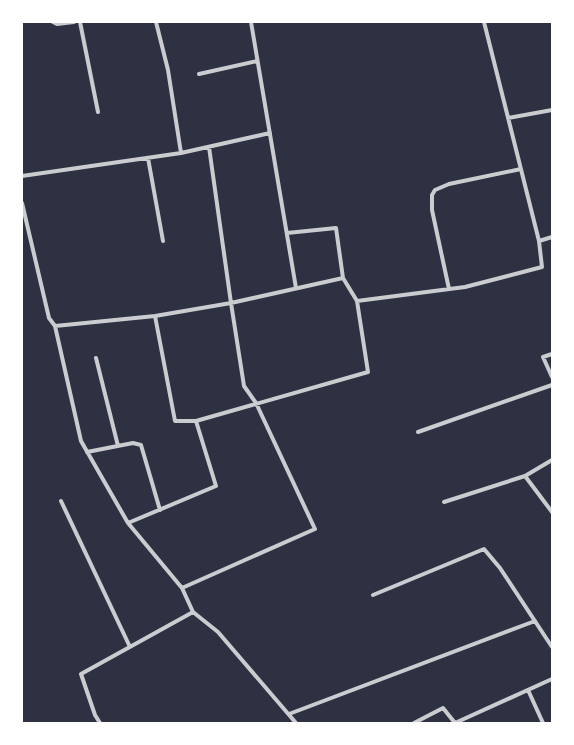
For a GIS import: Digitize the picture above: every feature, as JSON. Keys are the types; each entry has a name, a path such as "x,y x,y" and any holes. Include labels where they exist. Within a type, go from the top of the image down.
{"street":[{"path":"53,22 57,24 74,22"},
{"path":"80,22 98,112"},
{"path":"156,22 168,70 181,153"},
{"path":"251,22 296,288"},
{"path":"357,301 465,287 542,267 539,241 484,22"},
{"path":"199,74 257,61"},
{"path":"508,118 552,110"},
{"path":"22,176 181,153 270,133"},
{"path":"182,588 315,528 256,403 244,386 230,303 209,147"},
{"path":"148,158 163,241"},
{"path":"449,289 432,210 432,195 435,190 448,184 521,169"},
{"path":"22,204 49,318 55,326 81,441 128,523 182,588 193,612 218,632 296,723"},
{"path":"155,316 175,421 196,421 368,372 357,301 343,278 336,228 286,234"},
{"path":"539,241 552,237"},
{"path":"55,326 155,316 230,303 343,278"},
{"path":"552,354 544,357 552,377"},
{"path":"96,358 118,446"},
{"path":"418,432 552,385"},
{"path":"128,523 216,486 196,421"},
{"path":"87,452 132,443 142,445 160,510"},
{"path":"444,502 525,476 552,460"},
{"path":"525,476 552,512"},
{"path":"61,501 130,647"},
{"path":"372,596 484,549 500,568 552,647"},
{"path":"100,723 95,715 81,674 193,612"},
{"path":"289,714 535,621"},
{"path":"414,723 443,708 455,723 552,679"},
{"path":"528,690 543,723"}]}
